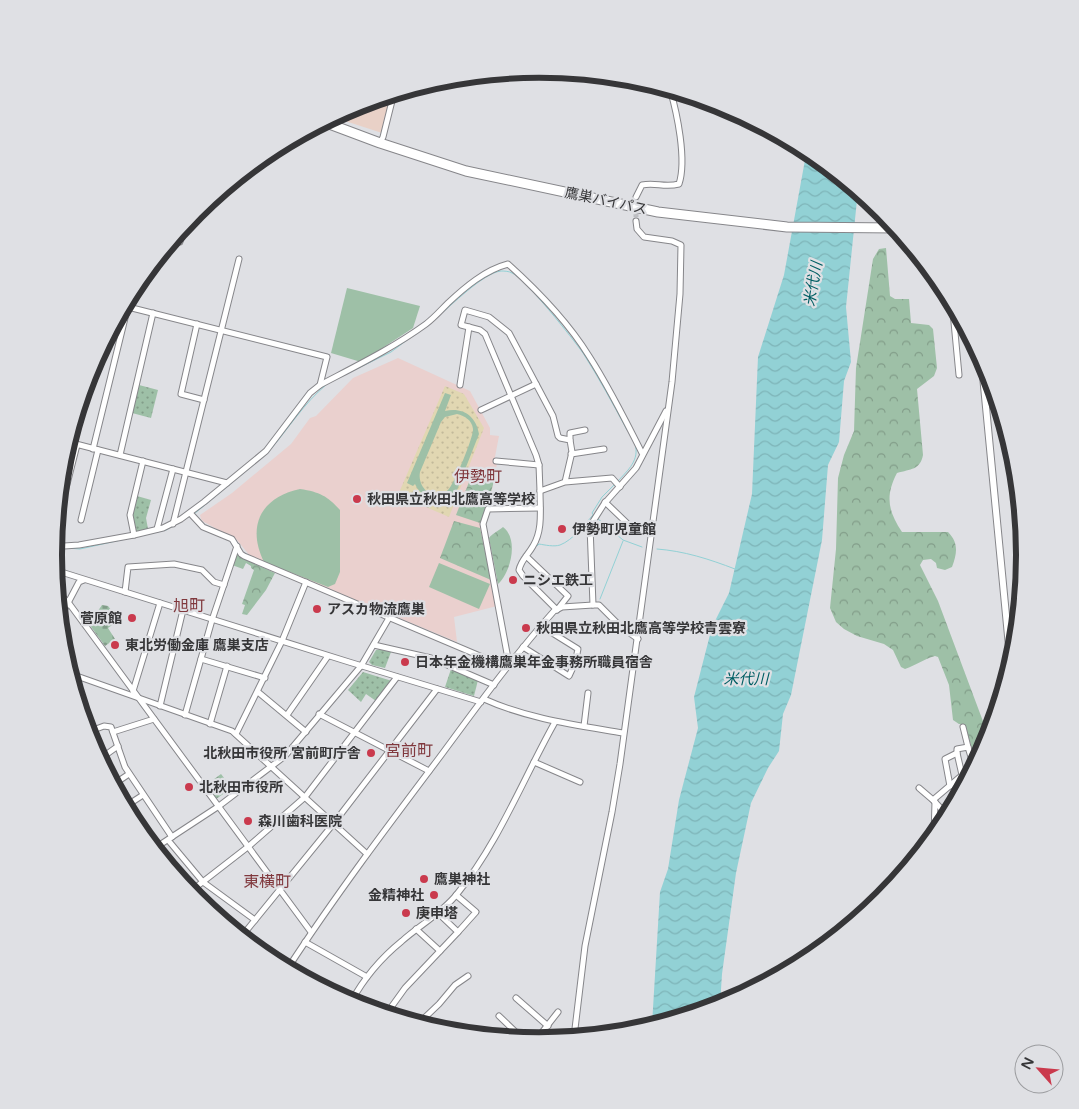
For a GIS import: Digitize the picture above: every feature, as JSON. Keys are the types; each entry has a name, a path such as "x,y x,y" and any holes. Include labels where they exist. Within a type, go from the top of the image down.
{"highway":[{"name":"鷹巣バイパス","path":"333,125 466,171 658,212 787,227 887,228"}],"street":[{"path":"636,197 642,185 648,183 669,187 679,184 683,174 678,126 672,97"},
{"path":"380,143 392,101"},
{"path":"575,1030 581,973 612,812 638,639 674,360 682,265 681,245 672,240 644,237 637,229 636,221"},
{"path":"173,524 239,258"},
{"path":"63,546 79,545 134,535 173,524 191,514 266,451 310,393 320,385 401,341 428,322 481,276 508,264 534,289 567,326 589,355 642,453"},
{"path":"131,307 327,357 320,385"},
{"path":"558,610 519,570 520,563 533,547 540,531 538,465 512,396 485,334 480,330 461,324 465,310 490,318 509,333 553,416 558,436 570,440"},
{"path":"120,455 153,313"},
{"path":"954,318 959,375"},
{"path":"81,520 122,323"},
{"path":"197,324 181,394 204,400"},
{"path":"460,385 469,327"},
{"path":"983,381 1008,643"},
{"path":"481,410 536,384"},
{"path":"593,604 590,526 605,502 636,468 642,453 668,408"},
{"path":"565,482 571,454 570,433 586,430"},
{"path":"70,471 77,445 227,483"},
{"path":"571,454 604,449"},
{"path":"496,461 538,465"},
{"path":"134,535 130,515 143,462"},
{"path":"157,529 172,469"},
{"path":"540,491 565,482 612,478 619,485"},
{"path":"605,502 629,525"},
{"path":"507,666 482,524 488,508 540,508"},
{"path":"191,514 203,527 232,539 240,554 244,556 507,666"},
{"path":"185,715 212,620 237,546"},
{"path":"292,962 367,854 507,666 541,626 558,610 568,596 526,556"},
{"path":"125,592 128,567 138,566 174,564 202,570 214,582 224,585"},
{"path":"63,573 437,689 483,700 555,722 623,733"},
{"path":"66,606 79,582 85,580"},
{"path":"236,734 282,641 306,582"},
{"path":"65,599 311,932"},
{"path":"133,691 160,603"},
{"path":"558,610 562,607 593,604 599,606 638,639"},
{"path":"160,706 183,610"},
{"path":"161,845 219,806 285,756 361,666 390,618"},
{"path":"523,647 569,676 575,663 578,648 541,626"},
{"path":"374,645 431,658 494,685"},
{"path":"286,715 328,656"},
{"path":"201,659 264,678"},
{"path":"210,724 227,666"},
{"path":"79,677 232,731 367,854"},
{"path":"197,886 249,846 305,797 397,677"},
{"path":"246,931 334,823 437,689"},
{"path":"258,692 306,732"},
{"path":"584,726 588,693"},
{"path":"320,714 429,771"},
{"path":"114,732 154,719"},
{"path":"356,994 385,955 438,913 456,895 479,864 513,804 555,722"},
{"path":"96,729 104,726 111,728 114,732 129,774 170,839 203,882 255,920"},
{"path":"963,726 971,757"},
{"path":"107,754 118,746"},
{"path":"950,786 945,759 957,752 957,749 968,747"},
{"path":"934,823 934,801 962,775 957,752"},
{"path":"534,762 580,782"},
{"path":"120,780 129,774"},
{"path":"919,788 942,810"},
{"path":"132,802 144,795"},
{"path":"391,1007 405,988 476,912 456,895"},
{"path":"438,913 458,932"},
{"path":"416,929 440,951"},
{"path":"305,942 367,977"},
{"path":"425,1017 455,984 468,976"},
{"path":"516,998 548,1026"},
{"path":"543,1032 558,1012"},
{"path":"498,1016 514,1030"}],"shaded area":[{"path":"390,102 382,133 343,120"},
{"name":"秋田県立秋田北鷹高等学校","path":"398,358 470,391 490,428 490,435 499,436 494,462 497,463 489,505 481,524 497,606 454,617 457,642 250,556 237,540 204,522 200,515 232,493 291,444 310,418 316,416 353,378"}],"green space":[{"path":"886,248 890,296 895,299 909,299 911,323 929,325 933,329 937,368 934,376 917,389 922,460 914,468 897,473 891,489 890,503 891,510 902,532 948,532 954,540 956,553 952,567 945,570 937,568 936,563 931,559 923,560 920,565 938,601 984,725 973,752 966,728 963,724 953,720 949,685 938,657 931,657 905,669 901,667 893,650 884,644 857,636 844,629 836,622 830,608 836,549 838,478 844,455 854,431 856,368 873,259 879,249"},
{"path":"347,288 420,306 413,328 361,362 331,353"},
{"path":"139,385 158,390 151,418 132,413"},
{"path":"445,393 451,395 445,411 457,410 468,414 475,422 479,434 457,490 446,497 434,499 423,494 415,484 413,486 407,483","holes":["460,415 471,423 473,429 470,441 451,486 443,494 432,494 421,483 420,472 441,422 445,417"]},
{"path":"475,467 495,477 487,507 480,523 456,515"},
{"path":"300,489 323,495 340,510 340,572 335,584 328,587 264,562 259,549 257,525 267,506 287,493"},
{"path":"137,496 151,500 146,518 148,529 136,533 132,515"},
{"path":"454,521 480,528 491,580 440,558"},
{"path":"503,527 508,532 512,547 507,572 498,584 489,538"},
{"path":"237,550 244,559 275,573 266,590 247,615 242,614 245,605 242,604 254,570 246,563 243,569 232,565"},
{"path":"439,563 490,584 479,609 429,587"},
{"path":"102,605 108,606 119,620 108,628 115,639 105,646 89,624"},
{"path":"382,649 391,652 385,668 372,665 369,662 376,650"},
{"path":"451,669 478,680 474,696 445,687"},
{"path":"363,672 392,681 376,701 366,694 361,702 348,690"},
{"path":"221,774 232,788 216,799 206,785"}],"sand":[{"path":"445,386 464,394 484,428 449,517 398,495"}],"water":[{"name":"米代川","path":"805,158 857,199 846,307 851,362 844,381 839,442 828,465 822,540 791,695 783,714 779,751 768,768 751,803 736,873 721,996 693,1006 652,1017 660,892 668,869 679,800 698,728 694,697 712,627 729,593 752,494 758,357 784,275"}],"waterway":[{"path":"436,318 485,278 501,271 512,273 538,297 583,353 627,430"},
{"path":"336,379 391,352 411,337"},
{"path":"270,450 304,408 326,385"},
{"path":"618,481 634,460 636,455 635,444"},
{"path":"194,514 264,456"},
{"path":"594,516 592,513 602,497 615,484"},
{"path":"537,546 539,544 558,546 565,543 593,515"},
{"path":"68,548 80,549 166,530 190,516"},
{"path":"597,518 623,540 642,547"},
{"path":"600,599 623,541"},
{"path":"657,549 696,556 735,569"}],"tunnel":[{"path":"636,197 636,221"}],"place":[{"name":"秋田県立秋田北鷹高等学校","path":"357,499"},
{"name":"伊勢町児童館","path":"562,529"},
{"name":"ニシエ鉄工","path":"513,580"},
{"name":"アスカ物流鷹巣","path":"317,609"},
{"name":"菅原館","path":"132,618"},
{"name":"秋田県立秋田北鷹高等学校青雲寮","path":"526,628"},
{"name":"東北労働金庫 鷹巣支店","path":"115,645"},
{"name":"日本年金機構鷹巣年金事務所職員宿舎","path":"405,662"},
{"name":"北秋田市役所 宮前町庁舎","path":"371,753"},
{"name":"北秋田市役所","path":"189,787"},
{"name":"森川歯科医院","path":"248,821"},
{"name":"鷹巣神社","path":"424,879"},
{"name":"金精神社","path":"434,895"},
{"name":"庚申塔","path":"406,913"}],"district":[{"name":"伊勢町","path":"478,477"},
{"name":"旭町","path":"189,606"},
{"name":"宮前町","path":"409,751"},
{"name":"東横町","path":"267,882"}]}
